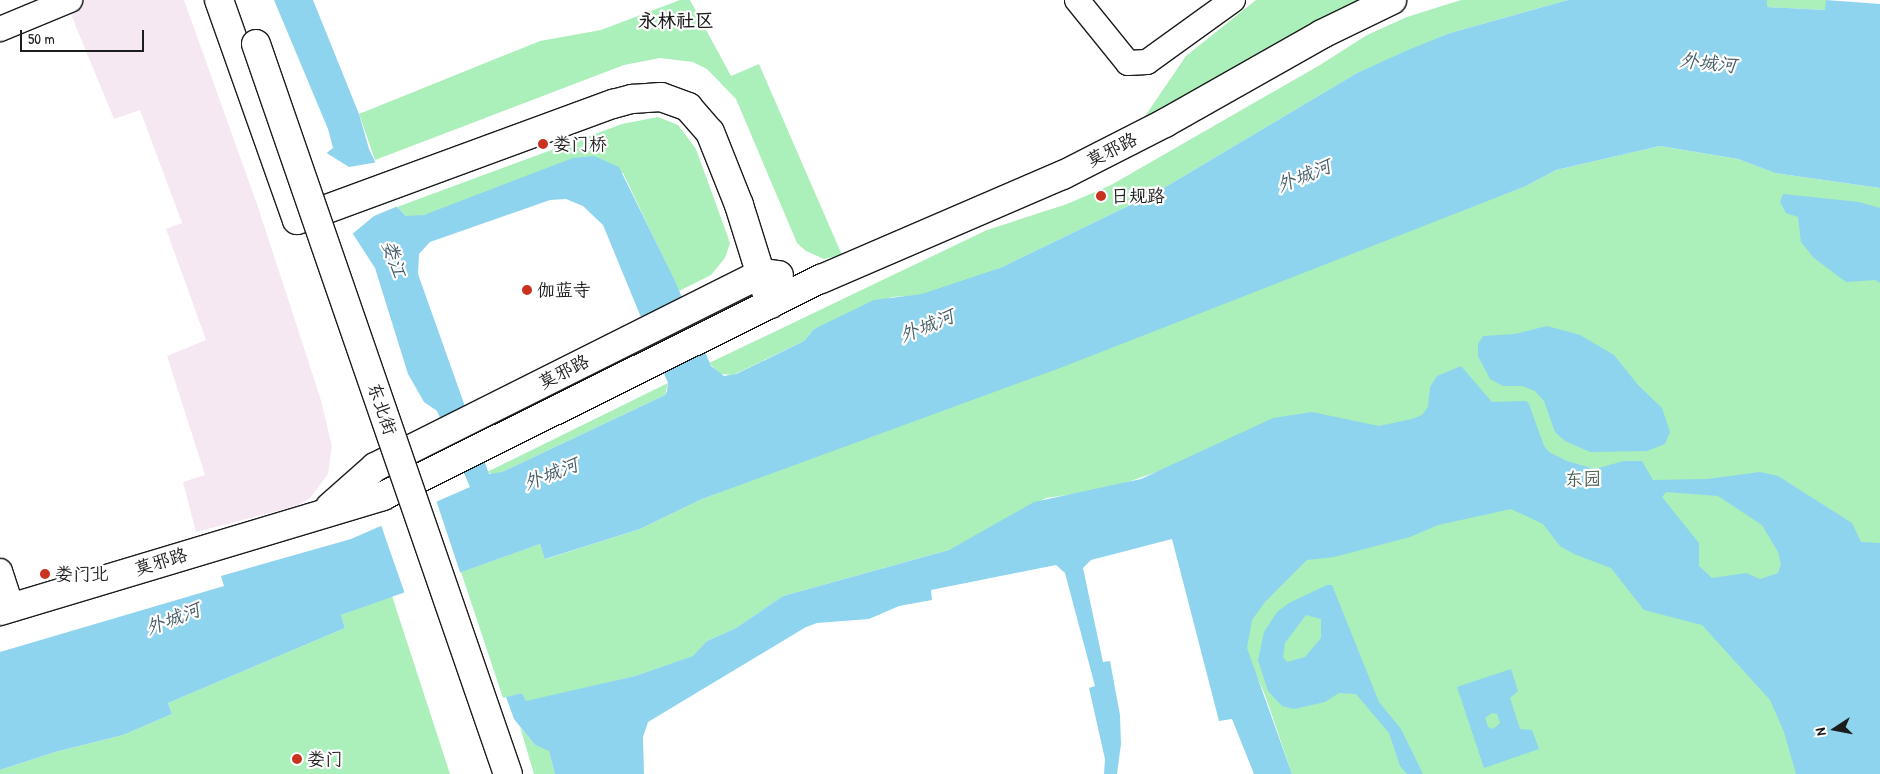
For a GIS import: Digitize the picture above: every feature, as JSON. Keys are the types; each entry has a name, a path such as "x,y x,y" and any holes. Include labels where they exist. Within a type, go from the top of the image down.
{"main road":[{"path":"219,0 247,47"},
{"path":"239,0 247,47"},
{"name":"莫邪路","path":"6,609 323,512 383,496 821,279 1063,175 1165,123 1322,34 1392,0"},
{"name":"东北街","path":"247,47 306,217 508,774"},
{"path":"306,217 623,101 648,97 674,100 700,118 715,141 762,273 770,304"},
{"name":"东北街","path":"306,217 488,774"},
{"name":"莫邪路","path":"323,512 375,467 762,273 821,279"}],"street":[{"path":"0,29 70,0"},
{"path":"1077,0 1128,63 1147,62 1233,0"},
{"path":"0,571 6,609"}],"shaded area":[{"path":"65,0 184,0 258,207 320,397 332,446 328,474 310,498 296,506 196,532 183,482 205,475 167,356 206,340 166,229 182,223 140,110 114,119"}],"green space":[{"path":"680,0 690,0 731,76 759,64 842,255 824,259 806,251 797,243 736,99 707,69 693,62 660,58 624,65 375,160 359,114 540,41 601,30"},
{"path":"1256,0 1361,0 1141,122 1186,56"},
{"path":"1461,0 1568,0 1450,33 1357,73 1157,192 1000,268 953,286 922,295 892,297 814,329 804,341 733,375 720,374 709,363 987,230 1067,204 1111,185 1320,65 1367,35 1407,17"},
{"path":"1767,0 1826,0 1826,10 1767,7"},
{"path":"658,117 678,125 696,149 730,243 725,258 711,275 679,291 623,173 414,217 406,216 397,207 622,124"},
{"name":"东园","path":"1660,146 1738,159 1775,173 1880,188 1880,774 1292,774 1265,695 1165,469 1108,489 1046,498 949,550 783,596 736,628 707,641 694,656 635,676 526,702 522,693 503,698 461,572 540,544 546,559 640,529 702,499 1526,186 1556,170"},
{"path":"668,383 665,395 502,472 494,475 487,472"},
{"path":"392,596 450,774 0,774 0,770 55,752 123,735 172,714 168,703 345,628 341,615"},
{"path":"520,727 535,745 549,750 555,774 534,774"}],"water":[{"path":"274,0 313,0 359,114 369,149 397,207 406,216 424,215 573,158 594,156 619,167 675,281 711,366 724,376 736,374 804,341 814,329 874,300 922,294 1000,268 1157,192 1357,73 1450,33 1568,0 1767,0 1767,7 1825,10 1826,0 1880,4 1880,188 1775,173 1738,159 1660,146 1556,170 1526,186 1060,368 702,499 640,529 545,559 540,544 341,615 345,628 168,703 172,714 123,735 55,752 0,770 0,652 224,586 221,576 351,539 470,487 437,411 424,402 408,374 375,268 353,234 324,155 333,148 328,129","holes":["566,199 583,206 603,225 668,383 667,391 665,395 502,472 489,474 418,274 419,254 430,242 550,200"]},
{"path":"1783,194 1859,202 1880,208 1880,283 1875,280 1846,282 1814,258 1801,242 1798,217 1786,213 1780,202"},
{"path":"1547,326 1580,335 1614,355 1638,385 1662,408 1670,432 1665,444 1647,451 1590,452 1565,441 1555,432 1544,401 1535,391 1522,386 1503,386 1490,379 1478,356 1478,344 1483,336 1515,334"},
{"path":"1461,366 1492,402 1526,401 1529,404 1544,446 1549,452 1567,461 1595,469 1624,461 1642,461 1653,480 1707,479 1760,472 1778,476 1852,523 1861,542 1880,543 1880,774 1796,774 1784,732 1770,700 1702,625 1644,610 1611,568 1574,554 1560,546 1543,524 1511,509 1438,525 1410,537 1334,557 1307,560 1265,602 1252,620 1247,648 1292,774 1254,774 1232,719 1219,721 1172,539 1091,560 1083,568 1103,662 1110,661 1120,715 1121,744 1117,774 1104,774 1105,759 1089,688 1095,686 1065,573 1056,565 931,590 932,600 899,606 869,619 817,623 806,627 648,722 643,737 644,774 555,774 549,751 535,745 514,719 506,697 522,693 526,701 635,676 693,656 707,641 736,628 783,596 949,550 1034,502 1141,479 1273,418 1312,412 1379,426 1412,419 1422,415 1428,407 1430,387 1437,376","holes":["1666,492 1718,496 1762,525 1778,552 1781,564 1778,573 1760,579 1746,573 1712,578 1699,566 1699,543 1662,497"]},
{"path":"1327,585 1332,585 1379,702 1401,729 1423,774 1407,774 1400,766 1389,733 1356,694 1339,693 1325,702 1294,709 1282,706 1268,691 1258,660 1264,632 1277,612 1289,603","holes":["1306,615 1321,619 1321,638 1305,657 1287,662 1283,657 1285,643"]},
{"path":"1511,669 1518,691 1510,698 1520,729 1532,730 1539,749 1484,768 1457,687","holes":["1492,713 1497,714 1500,723 1493,729 1488,727 1485,718"]}],"pier":[{"path":"325,152 349,167 378,162 398,206 374,216 351,235 322,156"},
{"path":"436,500 461,575 405,594 381,525"}],"place":[{"name":"娄门桥","path":"543,144"},
{"name":"日规路","path":"1101,196"},
{"name":"伽蓝寺","path":"527,290"},
{"name":"娄门北","path":"45,574"},
{"name":"娄门","path":"297,759"}],"district":[{"name":"永林社区","path":"676,21"}],"water label":[{"name":"外城河","path":"1708,63"},
{"name":"外城河","path":"1304,176"},
{"name":"娄江","path":"394,259"},
{"name":"外城河","path":"927,326"},
{"name":"外城河","path":"551,474"},
{"name":"外城河","path":"173,619"}]}
